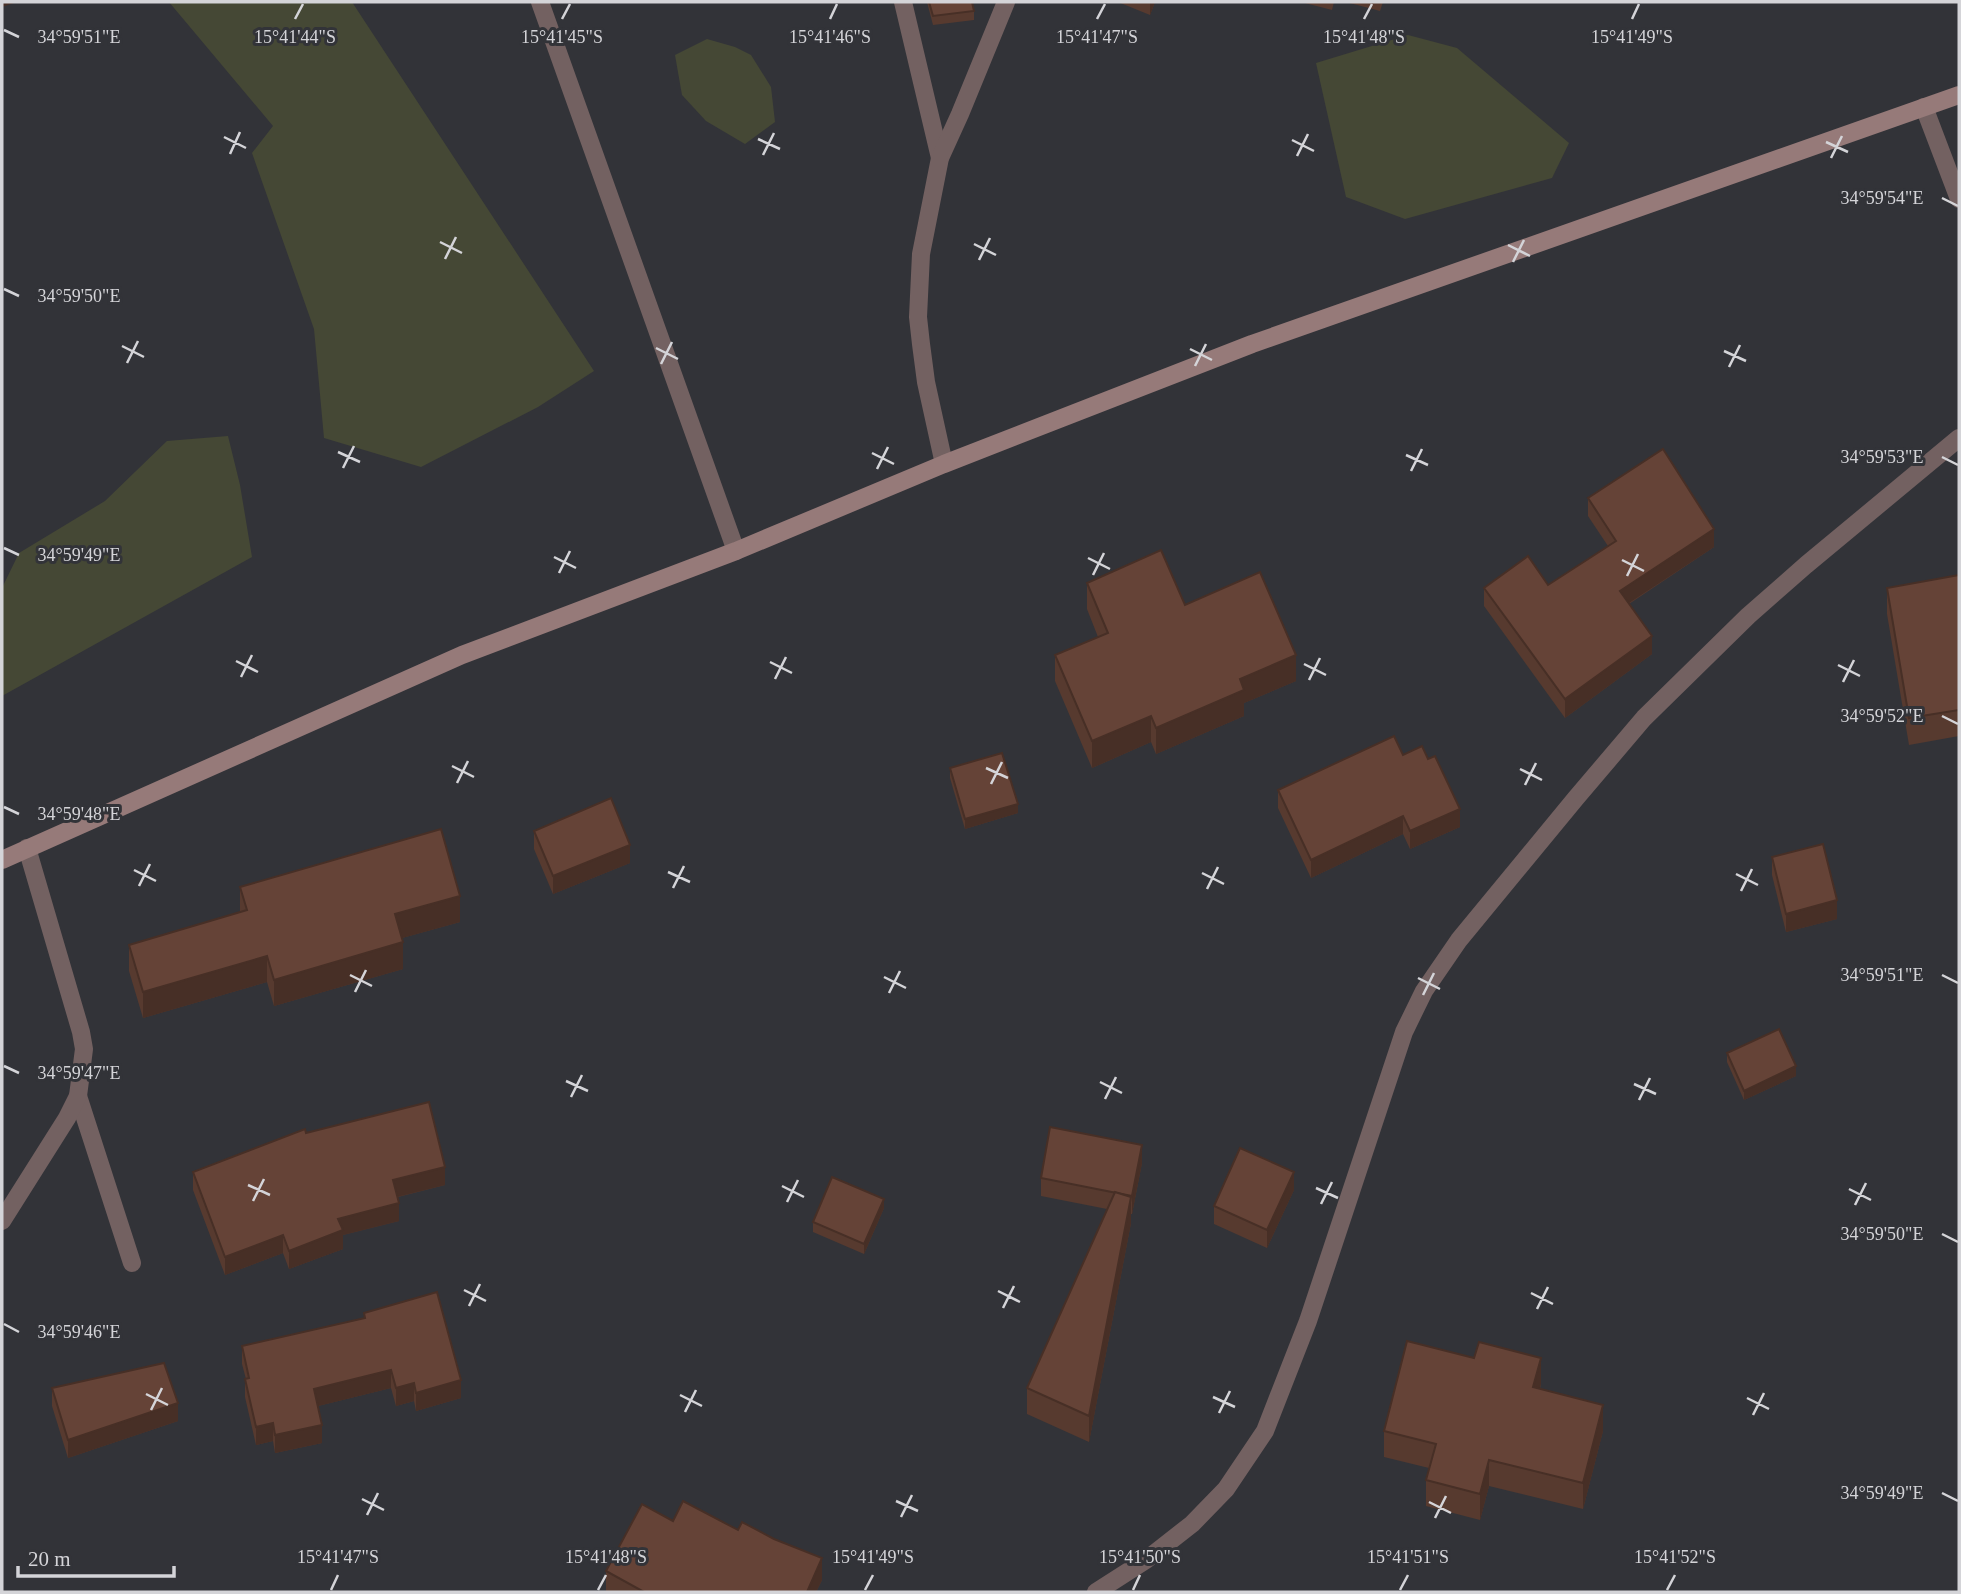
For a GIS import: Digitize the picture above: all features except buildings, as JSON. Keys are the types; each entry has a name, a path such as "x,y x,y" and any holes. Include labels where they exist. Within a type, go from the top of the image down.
{"main road":[{"path":"2,860 462,655 736,551 944,464 1252,344 1959,95"}],"street":[{"path":"540,2 736,551"},
{"path":"903,2 940,158"},
{"path":"944,464 926,382 918,317 921,254 940,158 1006,2"},
{"path":"1924,107 1959,199"},
{"path":"1096,1592 1146,1560 1192,1524 1226,1489 1265,1431 1308,1321 1404,1032 1424,991 1459,940 1644,718 1748,616 1959,438"},
{"path":"2,1221 78,1096 84,1049 27,848"},
{"path":"78,1096 132,1263"}],"green space":[{"path":"169,2 352,2 594,371 538,407 421,467 324,438 314,329 252,153 273,126"},
{"path":"1408,35 1457,48 1569,143 1552,178 1405,219 1346,197 1316,63"},
{"path":"707,39 751,55 771,87 775,122 745,144 706,121 682,95 675,55"},
{"path":"228,436 240,485 252,557 2,696 2,588 19,553 105,501 167,441"}]}
